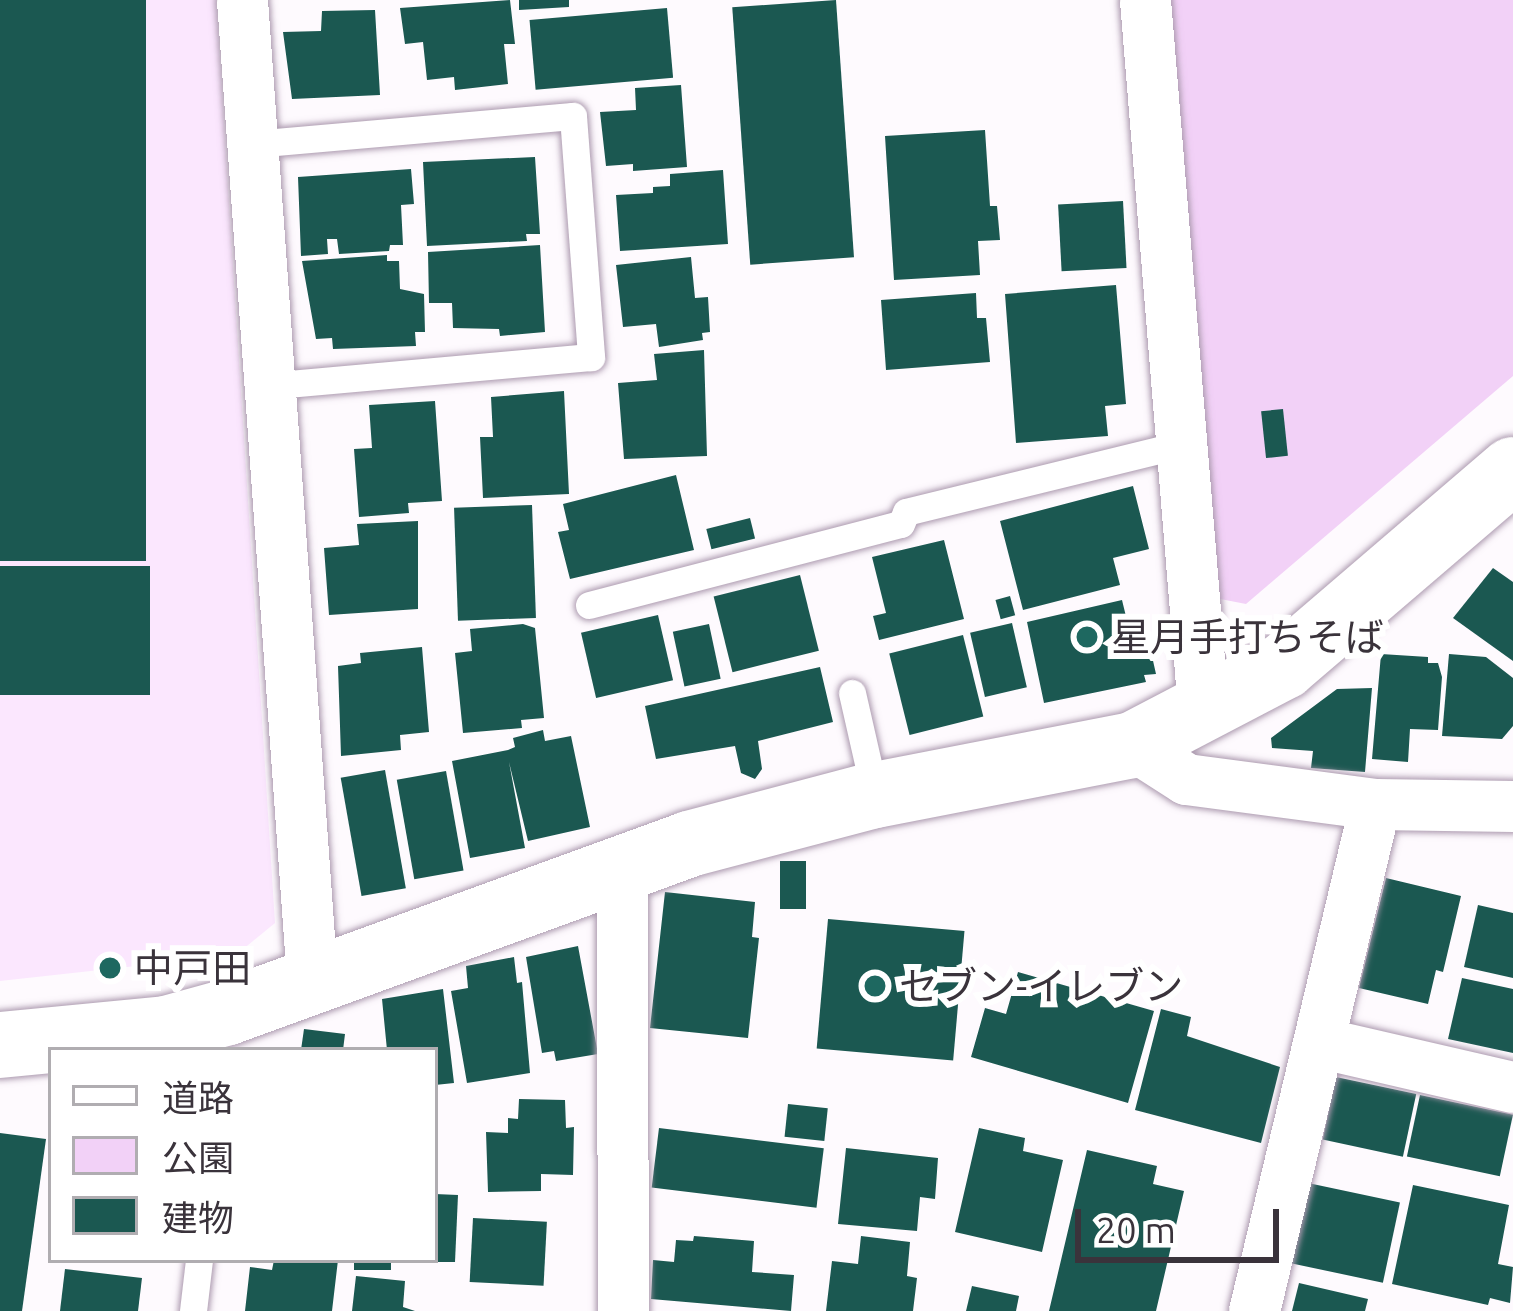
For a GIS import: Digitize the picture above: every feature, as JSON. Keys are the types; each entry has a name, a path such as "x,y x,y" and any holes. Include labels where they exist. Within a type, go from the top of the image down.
{"street":[{"path":"242,0 312,980"},
{"path":"1145,0 1203,708"},
{"path":"0,1046 166,1029 226,1031 312,980 622,865 875,795 1133,746 1284,666 1513,470"},
{"path":"1133,746 1186,778 1375,804 1513,806"},
{"path":"1254,1311 1322,1043 1375,804"},
{"path":"622,865 623,1311"},
{"path":"1322,1043 1513,1087"}],"lane":[{"path":"252,144 573,116 591,357 269,386"},
{"path":"590,605 901,524 906,512 1182,445"},
{"path":"851,693 875,795"},
{"path":"193,1311 199,1263"}],"shaded area":[{"path":"0,0 216,0 275,923 236,955 0,981"}],"green space":[{"path":"1156,0 1513,0 1513,376 1246,604 1210,597"}],"building":[{"path":"0,0 146,0 146,561 0,561"},
{"path":"510,0 515,44 504,44 508,84 455,90 454,77 427,80 423,42 405,44 400,8"},
{"path":"519,0 569,0 569,7 519,10"},
{"path":"836,0 854,257 750,265 732,7"},
{"path":"667,8 673,78 536,90 530,20"},
{"path":"375,10 380,95 292,99 283,32 321,31 322,11"},
{"path":"681,85 687,167 633,171 633,164 606,166 600,112 636,110 635,88"},
{"path":"985,130 990,206 997,206 1000,240 978,241 980,275 894,280 885,136"},
{"path":"535,157 540,234 526,234 527,241 427,246 423,162"},
{"path":"411,169 414,204 401,205 403,245 390,245 389,251 339,254 337,239 327,239 328,254 301,256 298,177"},
{"path":"723,170 728,244 620,251 616,195 653,193 653,187 670,186 670,174"},
{"path":"1123,201 1127,268 1062,271 1058,204"},
{"path":"540,245 545,332 500,336 499,329 453,328 452,303 429,303 428,252"},
{"path":"387,255 387,261 399,261 400,289 424,294 425,332 415,332 416,346 333,349 332,338 316,339 302,261"},
{"path":"691,257 695,298 708,297 710,332 702,333 703,340 659,347 656,324 623,327 616,265"},
{"path":"1116,285 1126,404 1105,406 1108,436 1016,443 1005,294"},
{"path":"976,293 977,318 986,318 990,362 886,370 881,300"},
{"path":"704,350 707,456 624,459 618,383 657,380 654,354"},
{"path":"564,391 569,494 483,498 480,437 493,437 491,397"},
{"path":"435,401 442,501 408,503 409,513 359,517 354,449 372,448 369,405"},
{"path":"1283,409 1288,456 1266,458 1261,411"},
{"path":"676,475 694,550 570,579 558,532 569,530 563,504"},
{"path":"1133,486 1149,549 1113,558 1120,585 1023,610 1000,521"},
{"path":"532,505 536,618 458,621 454,508"},
{"path":"750,518 755,538 711,549 706,529"},
{"path":"418,521 418,609 329,615 324,548 359,545 357,524"},
{"path":"944,540 964,619 879,640 873,616 886,613 872,557"},
{"path":"0,566 150,566 150,695 0,695"},
{"path":"1493,568 1513,582 1513,661 1453,618"},
{"path":"800,575 819,651 733,672 714,597"},
{"path":"1010,596 1015,615 1001,619 996,600"},
{"path":"1122,600 1131,637 1147,634 1156,674 1144,675 1146,682 1044,703 1027,622"},
{"path":"658,615 673,680 596,698 581,633"},
{"path":"1012,623 1027,687 985,697 970,633"},
{"path":"523,624 535,628 544,718 521,720 522,728 463,733 455,653 472,651 470,629"},
{"path":"709,624 721,679 684,686 673,632"},
{"path":"963,635 983,717 910,735 889,653"},
{"path":"422,647 429,732 400,735 401,750 341,756 338,666 361,663 360,653"},
{"path":"1381,654 1428,657 1428,663 1438,663 1442,677 1438,730 1410,729 1408,762 1372,759"},
{"path":"1449,654 1486,657 1513,678 1513,726 1502,739 1442,736"},
{"path":"820,667 833,722 758,741 762,769 755,779 741,773 735,746 656,759 645,706"},
{"path":"1372,688 1365,772 1311,768 1313,751 1272,748 1271,738 1337,689"},
{"path":"543,730 545,741 571,736 590,827 528,841 509,762 525,848 470,858 452,761 508,750 515,747 513,738"},
{"path":"385,770 406,888 362,896 341,778"},
{"path":"446,771 464,870 414,879 397,780"},
{"path":"780,861 806,861 806,909 780,909"},
{"path":"1386,878 1461,896 1443,972 1436,970 1428,1004 1359,988"},
{"path":"665,892 755,902 752,937 759,938 748,1038 650,1028"},
{"path":"1478,905 1513,913 1513,978 1464,967"},
{"path":"828,919 964,931 953,1060 817,1049"},
{"path":"578,946 598,1054 556,1061 554,1051 542,1053 526,957"},
{"path":"514,957 517,983 522,982 530,1073 467,1083 451,991 468,988 466,966"},
{"path":"1018,972 1154,1011 1128,1103 971,1057 985,1008 1006,1014"},
{"path":"1462,978 1513,989 1513,1053 1448,1039"},
{"path":"443,989 454,1083 438,1085 438,1047 387,1047 382,999"},
{"path":"1161,1009 1191,1017 1187,1036 1280,1067 1261,1143 1135,1110"},
{"path":"304,1029 345,1034 343,1047 301,1047"},
{"path":"1336,1077 1416,1094 1403,1157 1323,1140"},
{"path":"1420,1095 1513,1115 1500,1176 1407,1157"},
{"path":"519,1099 565,1100 566,1128 574,1127 573,1175 541,1174 541,1191 488,1192 486,1132 508,1133 508,1118 518,1119"},
{"path":"788,1104 828,1108 824,1141 785,1137"},
{"path":"659,1128 824,1148 816,1208 652,1188"},
{"path":"979,1128 1025,1138 1023,1151 1063,1160 1042,1252 955,1232"},
{"path":"0,1133 46,1139 22,1311 0,1311"},
{"path":"846,1148 938,1158 935,1199 920,1197 917,1231 838,1224"},
{"path":"1087,1150 1157,1166 1153,1184 1184,1191 1156,1311 1049,1311"},
{"path":"1308,1183 1400,1203 1383,1283 1291,1263"},
{"path":"1413,1185 1509,1205 1498,1264 1513,1267 1510,1303 1490,1298 1488,1305 1392,1284"},
{"path":"438,1194 458,1195 455,1262 438,1262"},
{"path":"473,1218 547,1222 544,1286 470,1282"},
{"path":"694,1236 754,1241 752,1272 794,1275 791,1311 651,1299 653,1260 674,1262 676,1240 693,1241"},
{"path":"861,1236 910,1242 907,1276 917,1278 913,1311 826,1311 832,1261 858,1264"},
{"path":"273,1263 338,1263 332,1311 245,1311 250,1267 272,1270"},
{"path":"354,1263 391,1263 391,1270 354,1270"},
{"path":"65,1269 142,1278 138,1311 60,1311"},
{"path":"356,1276 405,1281 403,1307 415,1311 352,1311"},
{"path":"1299,1283 1368,1299 1365,1311 1292,1311"},
{"path":"972,1286 1019,1296 1016,1311 966,1311"}],"place":[{"name":"星月手打ちそば","path":"1087,637"},
{"name":"中戸田","path":"110,968"},
{"name":"セブン-イレブン","path":"875,986"}]}
